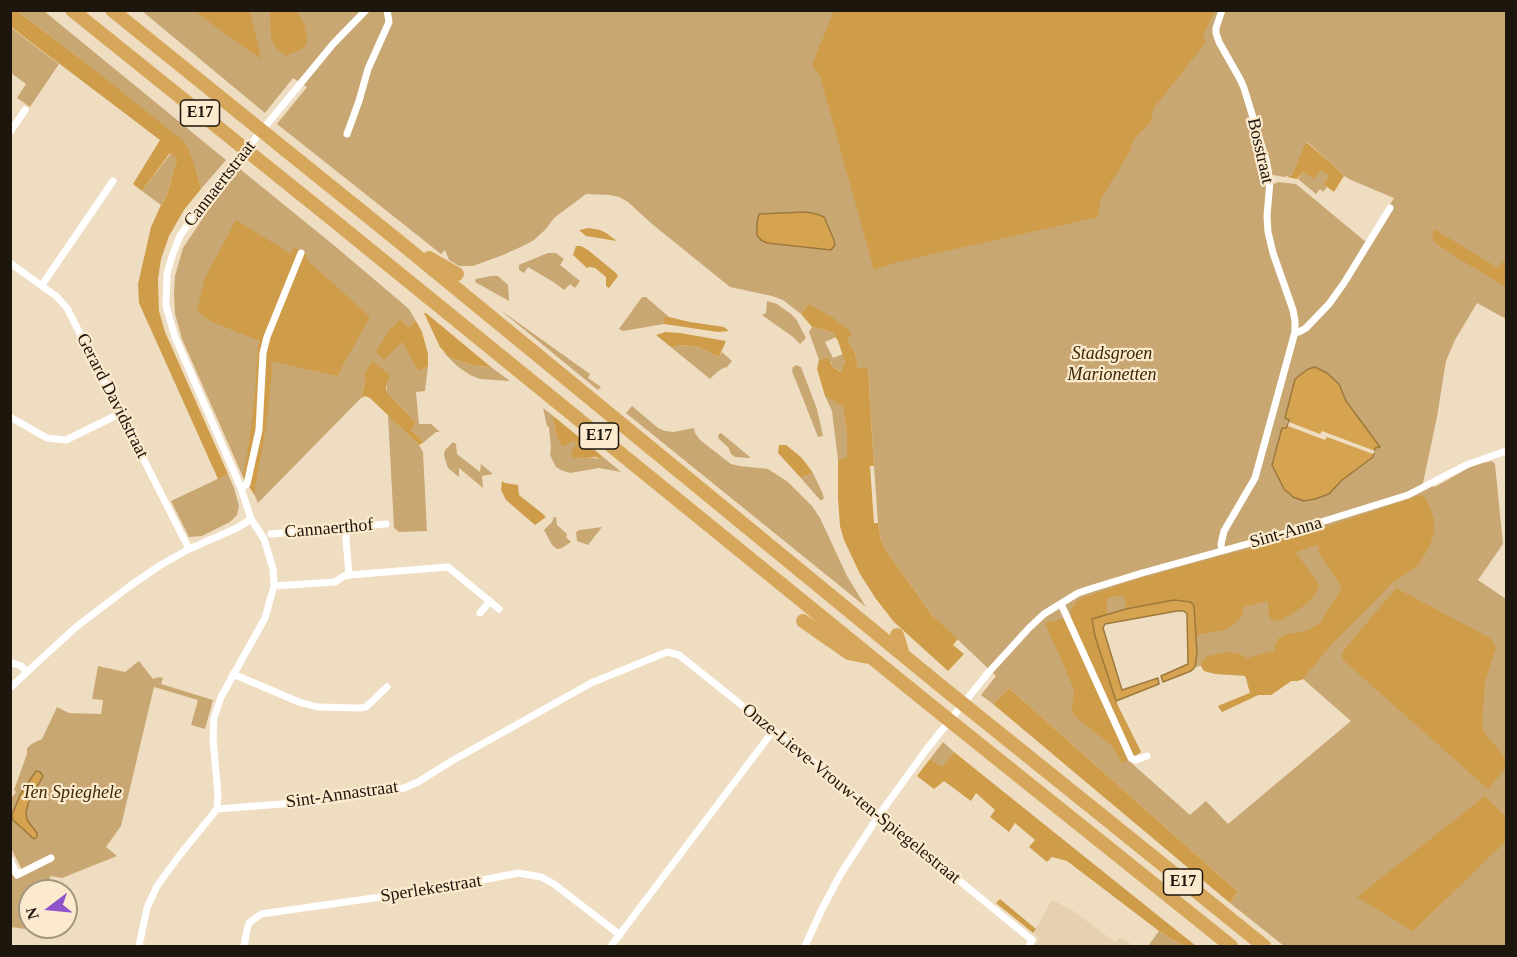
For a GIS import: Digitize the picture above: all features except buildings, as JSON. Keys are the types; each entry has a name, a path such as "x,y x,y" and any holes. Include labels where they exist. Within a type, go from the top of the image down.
{"highway":[{"name":"E17","path":"72,10 1231,946"},
{"name":"E17","path":"112,10 396,239 985,722 1264,946"},
{"path":"327,214 379,268"},
{"path":"396,239 457,274"},
{"path":"803,621 849,652 872,657"},
{"path":"897,635 903,655"}],"street":[{"name":"Cannaertstraat","path":"217,808 214,718 220,697 265,618 274,586 273,569 264,539 251,519 241,488 177,344 168,317 166,285 172,256 180,236 198,208 333,44 366,10"},
{"path":"347,134 360,101 368,69 389,22 387,10"},
{"name":"Bosstraat","path":"1222,10 1216,33 1244,88 1269,170 1268,232 1293,310 1295,332 1255,478 1224,531 1222,551"},
{"path":"10,132 25,110"},
{"path":"42,285 113,181"},
{"path":"1295,332 1306,328 1329,304 1390,208"},
{"path":"241,488 247,484 259,429 265,345 301,253"},
{"name":"Gerard Davidstraat","path":"10,263 57,296 67,308 189,549"},
{"path":"10,417 47,438 66,440 121,413"},
{"name":"Sint-Anna","path":"805,946 820,911 840,875 879,815 926,750 988,673 1044,614 1078,593 1093,588 1287,533 1408,495 1466,465 1506,451"},
{"path":"10,688 76,627 129,586 189,549 237,528 251,519"},
{"name":"Cannaerthof","path":"271,534 386,524"},
{"path":"345,527 349,575"},
{"path":"274,586 335,582 349,575 448,567 499,609"},
{"path":"480,613 490,601"},
{"path":"1061,604 1131,758 1136,760 1147,756"},
{"name":"Onze-Lieve-Vrouw-ten-Spiegelestraat","path":"667,652 679,655 879,815 1031,943"},
{"name":"Sint-Annastraat","path":"217,808 334,800 404,788 591,683 667,652"},
{"path":"10,662 21,666 27,672"},
{"path":"233,674 298,702 317,707 366,707 387,687"},
{"path":"611,946 773,731"},
{"path":"139,946 147,908 158,886 217,808"},
{"path":"10,860 17,875 51,858"},
{"name":"Sperlekestraat","path":"244,946 249,923 261,914 437,889 518,873 548,880 620,935"}],"shaded area":[{"path":"270,10 297,11 305,26 307,40 305,47 286,56 278,50 271,38"},
{"path":"10,11 17,11 86,63 182,140 188,149 201,189 184,210 169,236 161,259 158,279 159,311 165,332 228,474 218,479 139,303 138,284 151,227 166,198 177,159 170,153 142,191 133,184 160,140 11,27"},
{"path":"195,11 250,11 261,59 209,22"},
{"path":"834,11 1215,11 1203,35 1206,42 1154,108 1151,122 1133,140 1130,152 1101,198 1098,217 897,262 874,270 820,76 812,65"},
{"path":"1306,142 1344,176 1334,192 1323,184 1329,176 1321,170 1314,179 1303,172 1297,179 1287,177 1292,175"},
{"path":"806,212 824,217 834,240 835,245 831,250 767,243 757,235 759,214"},
{"path":"236,220 291,254 294,247 307,255 306,259 370,317 337,376 271,361 272,372 266,427 254,494 243,477 260,341 210,321 197,311 205,278"},
{"path":"589,228 600,230 617,241 586,236 579,230"},
{"path":"1434,229 1498,268 1506,258 1506,287 1434,242 1432,234"},
{"path":"576,246 588,250 616,273 618,276 609,288 606,286 606,277 595,268 587,268 573,255"},
{"path":"808,304 832,317 852,333 847,340 855,352 858,368 868,368 874,466 870,466 874,523 878,523 885,549 932,615 958,639 953,645 964,654 948,671 894,622 860,574 844,540 840,526 838,499 838,460 847,458 843,407 825,396 817,369 819,360 828,358 833,367 841,372 845,362 833,333 812,327 801,314"},
{"path":"424,313 491,367 476,366 448,356 440,347"},
{"path":"664,317 724,327 729,331 718,332 664,324"},
{"path":"400,319 409,327 416,321 422,332 428,354 428,366 423,369 418,370 402,342 384,360 376,352 389,331"},
{"path":"665,332 726,341 719,357 698,347 679,345 672,348 656,335"},
{"path":"372,361 390,375 386,387 387,392 416,423 411,430 424,442 419,445 370,398 365,396 361,398 366,379 363,376"},
{"path":"1315,367 1327,373 1339,384 1346,401 1380,447 1375,448 1373,457 1342,480 1329,494 1304,501 1293,497 1284,489 1272,465 1282,428 1286,428 1289,423 1289,420 1285,418 1295,379 1308,369"},
{"path":"552,415 602,456 600,459 572,457 571,452 577,444 573,441 562,447 556,434"},
{"path":"779,445 786,445 802,458 813,473 800,477 778,453"},
{"path":"502,481 518,485 519,495 546,517 535,525 506,500 501,490"},
{"path":"1421,495 1430,507 1434,519 1434,533 1418,566 1392,583 1331,645 1303,679 1291,681 1271,695 1258,695 1222,712 1218,706 1250,693 1247,679 1241,675 1204,671 1201,666 1202,661 1211,655 1230,652 1247,658 1274,651 1279,638 1308,630 1320,623 1342,587 1319,554 1318,545 1296,552 1319,585 1317,591 1305,605 1280,621 1272,620 1269,616 1268,601 1244,607 1242,616 1225,630 1196,635 1194,606 1174,600 1126,609 1124,595 1107,598 1107,615 1092,620 1095,636 1118,706 1141,752 1122,763 1111,745 1074,716 1072,710 1074,689 1045,623 1071,617 1071,609 1079,599 1128,582 1329,526"},
{"path":"1396,588 1490,638 1496,647 1485,682 1482,723 1484,732 1506,759 1506,768 1488,789 1343,660 1344,650"},
{"path":"1174,600 1191,602 1194,606 1197,653 1195,667 1191,671 1163,682 1161,676 1188,664 1187,614 1184,611 1105,624 1103,628 1122,690 1158,678 1159,684 1116,701 1095,636 1092,619 1126,609"},
{"path":"1009,688 1238,892 1230,903 993,704"},
{"path":"954,752 1196,946 1183,946 1159,931 1067,861 1052,857 1047,862 1029,847 1035,840 1015,823 1009,832 990,817 995,810 976,793 971,801 944,781 934,789 917,776 930,759 942,767"},
{"path":"36,771 43,776 29,801 26,812 27,820 37,833 34,839 13,820 12,815 20,795"},
{"path":"1485,796 1506,817 1506,841 1413,931 1357,897"},
{"path":"1000,899 1036,929 1033,933 996,903"},
{"path":"1052,900 1072,910 1116,943 1120,937 1134,946 1035,946 1039,938 1033,933"}],"green space":[{"path":"17,11 44,11 226,160 201,189 195,166 86,63"},
{"name":"Stadsgroen Marionetten","path":"142,11 1506,11 1506,319 1477,303 1455,340 1446,361 1423,483 1435,487 1474,465 1492,461 1495,464 1503,544 1478,580 1506,599 1506,946 1284,946 1230,903 1238,892 1009,688 993,704 981,695 996,676 932,615 881,540 868,368 858,368 855,352 847,340 808,304 801,314 783,300 730,287 628,202 610,195 586,194 554,218 545,230 527,244 473,266 459,266 449,260 445,250 441,254 277,124 307,87 293,78 265,113","holes":["1307,142 1344,176 1394,198 1366,242 1296,184 1278,182 1274,184 1273,175 1284,177 1292,175","1194,606 1197,653 1195,667 1201,666 1204,671 1216,674 1245,676 1250,693 1218,706 1222,712 1258,695 1271,695 1291,681 1303,679 1351,721 1228,824 1206,801 1190,815 1128,760 1141,752 1118,706 1092,619"]},
{"path":"10,27 59,64 30,107 17,98 26,84 11,73"},
{"path":"171,153 177,159 166,198 161,205 142,191"},
{"path":"240,169 409,309 416,321 409,327 400,319 402,342 418,369 428,366 425,391 416,392 419,424 431,424 440,432 436,432 424,442 411,430 416,423 387,392 387,381 366,379 361,398 258,503 243,477 182,339 175,314 175,276 183,248"},
{"path":"1321,170 1329,176 1323,184 1327,187 1323,192 1320,189 1316,194 1298,179 1303,172"},
{"path":"548,253 556,253 564,259 560,265 580,281 575,288 570,284 564,290 528,267 524,273 519,270 519,265"},
{"path":"498,276 508,285 509,301 475,282 476,279"},
{"path":"642,297 646,297 669,317 663,320 664,324 623,331 619,329"},
{"path":"767,301 777,304 796,319 806,338 800,344 762,315 766,313"},
{"path":"499,309 590,374 588,378 601,387 598,390"},
{"path":"812,327 833,333 836,337 825,342 833,358 843,354 845,362 842,372 833,367 831,362 819,360 809,332"},
{"path":"679,345 698,347 719,357 722,352 732,361 710,379 672,348"},
{"path":"442,351 453,359 476,366 491,367 510,381 480,379 470,375"},
{"path":"796,365 801,367 817,409 823,436 818,437 792,371"},
{"path":"825,396 843,406 847,435 847,459 838,460 832,411"},
{"path":"632,406 658,428 665,431 673,432 694,428 700,440 731,464 768,469 788,482 812,506 820,518 847,576 866,607 626,413"},
{"path":"543,408 552,415 556,434 577,444 576,458 600,459 602,456 621,472 599,468 570,473 556,467 550,455 549,427"},
{"path":"388,415 419,445 423,452 427,531 399,532 394,528"},
{"path":"721,433 750,458 735,457 731,454 728,447 718,438"},
{"path":"453,442 456,444 457,454 480,472 481,464 493,474 482,476 483,488 459,468 459,477 448,468 444,454"},
{"path":"813,473 824,498 822,500 800,477"},
{"path":"228,474 239,506 237,515 230,522 202,536 189,537 171,501"},
{"path":"556,517 557,525 567,534 566,537 571,542 557,549 552,545 544,530"},
{"path":"602,527 588,545 577,541 576,532"},
{"name":"Ten Spieghele","path":"139,661 153,679 163,678 161,684 213,700 205,729 191,725 198,700 154,687 121,826 106,847 117,856 62,878 51,876 50,879 18,879 18,928 11,927 11,876 24,874 11,848 10,800 16,792 14,790 27,748 42,739 57,707 69,713 101,714 103,700 92,699 98,666 125,672"},
{"path":"943,742 954,752 942,768 930,759"},
{"path":"1159,931 1183,946 1148,946"}],"pier":[{"path":"1289,422 1320,434 1322,431 1375,451 1373,454 1327,437 1325,440 1288,426"}]}
